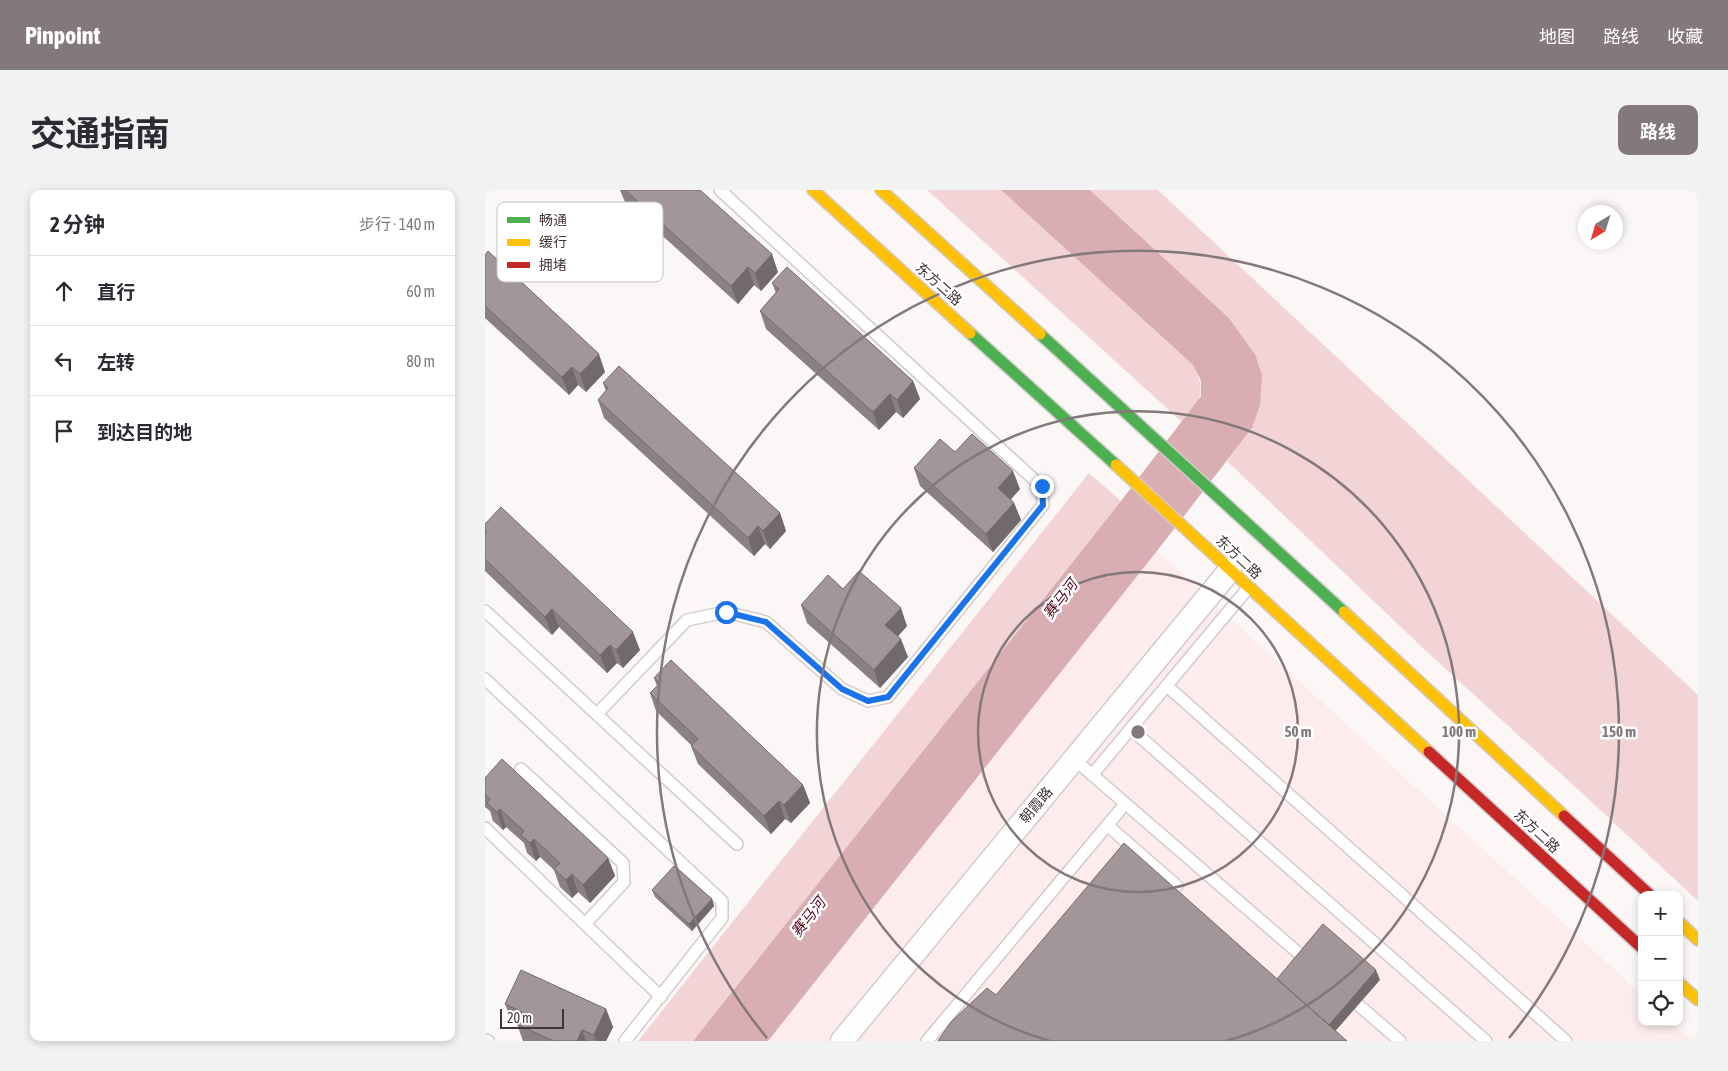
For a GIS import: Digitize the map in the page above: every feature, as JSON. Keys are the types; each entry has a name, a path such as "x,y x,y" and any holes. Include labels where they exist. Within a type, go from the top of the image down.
{"main road":[{"name":"东方二路","path":"813,190 1186,529 1638,944"},
{"path":"881,190 1159,441 1646,891"},
{"path":"1683,926 1698,940"},
{"path":"1683,987 1698,1000"}],"street":[{"name":"朝霞路","path":"842,1041 1230,570"}],"lane":[{"path":"597,714 687,620 726,612 766,622 842,689 868,701 888,697 1043,505 1042,486 720,190"},
{"path":"1092,776 1249,587"},
{"path":"485,611 737,844"},
{"path":"485,679 722,901 722,918 625,1041"},
{"path":"1167,686 1566,1041"},
{"path":"1131,729 1486,1041"},
{"path":"1074,760 1319,970"},
{"path":"521,769 623,863 624,882 585,924"},
{"path":"927,1041 1125,804"},
{"path":"1107,825 1177,886"},
{"path":"485,828 661,996"},
{"path":"1341,990 1400,1041"}],"shaded area":[{"path":"927,190 1001,190 1193,365 1200,383 1200,396 1182,422"},
{"path":"1090,190 1158,190 1698,695 1698,901 1428,653 1227,461 1252,428 1255,354 1229,318"},
{"path":"1089,473 1121,501 693,1041 638,1041"},
{"path":"1157,551 1638,991 1638,1026 1675,1026 1692,1041 768,1041"}],"water":[{"name":"赛马河","path":"1001,190 1090,190 1229,318 1255,354 1262,375 1260,405 1252,428 1157,551 768,1041 693,1041 1121,501 1201,396 1201,381 1193,365"}],"building":[{"path":"625,190 700,190 772,254 755,273 748,267 731,286 663,224 663,202 638,202"},
{"path":"488,251 497,259 497,282 521,282 599,354 580,374 572,367 562,377 485,306 485,255"},
{"path":"787,267 913,381 897,400 890,394 873,412 760,311 779,289 772,283"},
{"path":"619,366 780,513 763,531 758,526 748,538 598,400 608,388 603,383"},
{"path":"972,434 1013,471 998,488 1014,503 986,534 914,468 940,439 955,452"},
{"path":"501,507 633,632 616,650 610,645 600,655 552,609 545,617 485,559 485,534 487,532 485,524"},
{"path":"859,571 901,608 885,625 901,639 874,670 801,605 828,575 843,589"},
{"path":"671,660 803,785 784,805 779,801 764,816 691,746 698,739 650,693 660,683 654,678"},
{"path":"502,759 608,858 583,885 572,874 566,880 554,869 560,863 534,839 530,843 521,835 524,831 500,809 497,812 487,803 490,799 485,795 485,778"},
{"path":"1124,843 1347,1041 938,1041 951,1022 987,988 996,995"},
{"path":"674,866 712,899 689,924 652,890"},
{"path":"1323,924 1376,970 1329,1025 1277,979"},
{"path":"521,970 606,1009 594,1035 582,1030 577,1041 554,1041 516,1024 522,1012 505,1004"}],"traffic: fast":[{"path":"970,333 1116,465"},
{"path":"1040,334 1344,612"}],"traffic: slow":[{"path":"813,190 970,333"},
{"path":"881,190 1040,334"},
{"path":"1116,465 1429,752"},
{"path":"1344,612 1564,816"},
{"path":"1683,926 1698,940"},
{"path":"1683,987 1698,1000"}],"traffic: jam":[{"path":"1429,752 1638,944"},
{"path":"1564,816 1646,891"}],"route":[{"path":"726,612 766,622 842,689 868,701 888,697 1043,505 1042,486"}]}
